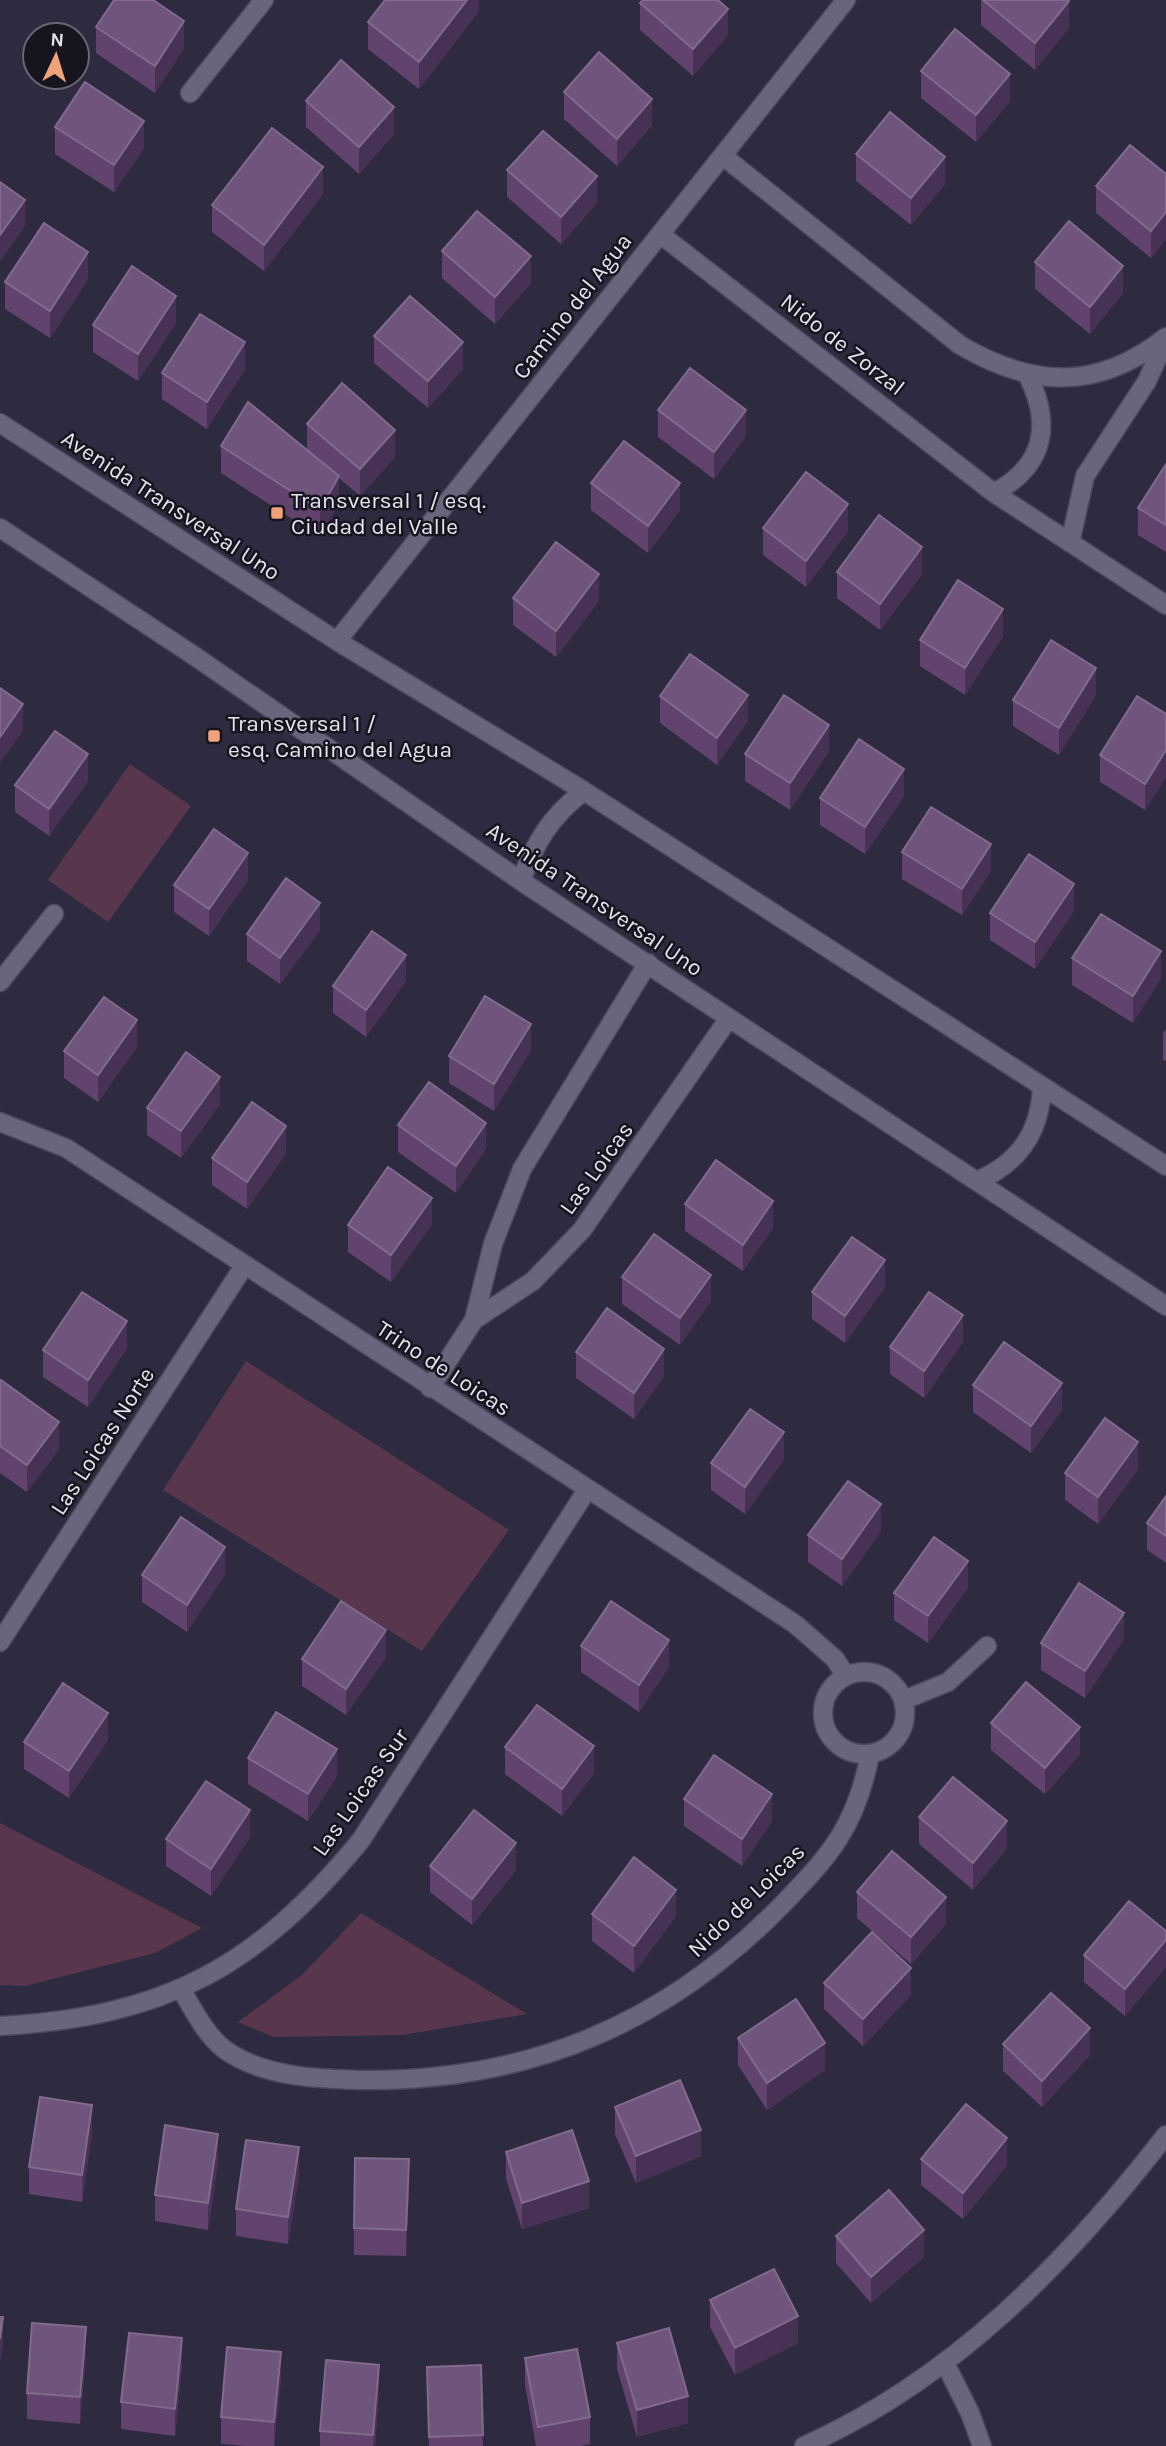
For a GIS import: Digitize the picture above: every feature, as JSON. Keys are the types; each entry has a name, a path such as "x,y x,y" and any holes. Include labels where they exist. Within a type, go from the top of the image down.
{"street":[{"path":"190,93 264,0"},
{"name":"Camino del Agua","path":"337,641 846,0"},
{"path":"723,156 960,345 1003,368 1059,379 1091,376 1119,367 1145,354 1166,338"},
{"name":"Nido de Zorzal","path":"660,234 995,493 1166,605"},
{"path":"1070,543 1085,476 1147,381 1166,338"},
{"path":"995,493 1012,483 1037,452 1043,417 1039,398 1027,374"},
{"name":"Avenida Transversal Uno","path":"0,423 337,641 584,791 1166,1166"},
{"name":"Avenida Transversal Uno","path":"0,528 193,655 521,881 1166,1306"},
{"path":"521,881 532,851 547,824 584,791"},
{"path":"0,982 54,914"},
{"name":"Las Loicas","path":"430,1388 474,1320 493,1244 522,1170 648,963"},
{"name":"Las Loicas","path":"474,1320 533,1281 582,1230 729,1018"},
{"path":"977,1181 1014,1160 1027,1144 1037,1127 1042,1087"},
{"name":"Trino de Loicas","path":"0,1122 66,1148 795,1624 835,1659 846,1676"},
{"name":"Las Loicas Norte","path":"0,1642 244,1266"},
{"name":"Las Loicas Sur","path":"0,2026 99,2016 181,1989 230,1963 276,1930 322,1888 361,1840 587,1490"},
{"path":"904,1700 948,1682 987,1646"},
{"path":"874,1672 897,1688 904,1700 906,1712 900,1735 891,1745 870,1754 842,1747 824,1724 826,1696 835,1684 846,1676 874,1672"},
{"name":"Nido de Loicas","path":"181,1989 212,2037 224,2048 242,2059 280,2073 338,2080 404,2080 469,2073 529,2059 630,2020 681,1990 738,1948 836,1846 855,1813 870,1754"},
{"path":"804,2446 884,2404 945,2363 1012,2308 1072,2248 1166,2135"},
{"path":"945,2363 970,2413 982,2446"}],"shaded area":[{"path":"130,764 191,806 108,922 48,880"},
{"path":"246,1361 509,1530 422,1651 163,1490"},
{"path":"0,1823 202,1928 155,1953 25,1986 0,1985"},
{"path":"361,1913 527,2014 402,2035 274,2037 238,2022 302,1975"}],"building":[{"path":"114,0 153,0 184,21 155,66 96,27"},
{"path":"385,0 467,0 419,62 368,22"},
{"path":"643,0 718,0 728,9 693,49 640,3"},
{"path":"983,0 1068,0 1069,1 1035,43"},
{"path":"955,29 1010,74 976,115 921,71"},
{"path":"599,52 652,99 617,139 564,92"},
{"path":"341,60 394,107 359,147 306,101"},
{"path":"91,86 144,121 114,165 55,127 79,91 91,91"},
{"path":"890,112 945,157 911,198 856,154"},
{"path":"272,128 323,167 264,245 212,205"},
{"path":"543,131 597,176 561,217 507,170"},
{"path":"1130,145 1166,174 1166,212 1151,231 1096,186"},
{"path":"0,182 25,200 0,235"},
{"path":"477,211 531,256 495,297 442,251"},
{"path":"1069,221 1123,266 1090,307 1035,262"},
{"path":"44,223 88,252 50,311 5,282"},
{"path":"132,266 176,296 138,354 93,325"},
{"path":"410,296 463,342 428,381 374,336"},
{"path":"200,314 245,342 207,402 162,373"},
{"path":"690,368 746,410 714,452 658,410"},
{"path":"342,383 395,430 360,469 307,424"},
{"path":"248,402 339,476 320,510 221,446"},
{"path":"624,441 680,483 648,526 591,483"},
{"path":"1166,464 1166,525 1138,508"},
{"path":"806,472 848,504 806,561 763,528"},
{"path":"879,515 922,547 880,604 837,572"},
{"path":"556,542 599,574 556,631 513,598"},
{"path":"958,580 1003,609 965,668 920,640"},
{"path":"1051,640 1096,668 1059,728 1013,700"},
{"path":"690,654 748,695 717,738 660,696"},
{"path":"0,688 23,704 0,737"},
{"path":"784,695 829,725 790,783 745,754"},
{"path":"1137,696 1166,714 1166,750 1145,784 1100,755"},
{"path":"55,731 88,754 49,809 15,785"},
{"path":"859,739 904,769 865,827 820,798"},
{"path":"931,807 991,844 962,889 902,852"},
{"path":"214,829 248,853 209,909 174,885"},
{"path":"1029,854 1074,884 1035,942 990,913"},
{"path":"286,878 320,903 280,958 247,934"},
{"path":"1101,914 1161,951 1133,996 1072,958"},
{"path":"372,931 406,955 366,1010 333,986"},
{"path":"485,996 531,1024 494,1084 449,1056"},
{"path":"104,997 137,1020 98,1075 64,1051"},
{"path":"186,1052 220,1077 181,1131 147,1108"},
{"path":"429,1082 486,1123 456,1166 398,1125"},
{"path":"252,1102 286,1126 247,1182 212,1158"},
{"path":"716,1160 773,1201 743,1245 685,1204"},
{"path":"388,1167 432,1198 391,1255 348,1225"},
{"path":"654,1234 711,1275 680,1318 622,1277"},
{"path":"852,1237 885,1260 845,1316 812,1292"},
{"path":"82,1292 127,1321 88,1380 43,1350"},
{"path":"929,1292 963,1315 924,1371 890,1347"},
{"path":"607,1308 664,1349 634,1393 576,1352"},
{"path":"1004,1342 1062,1383 1031,1426 973,1385"},
{"path":"1,1380 59,1422 27,1465 0,1446"},
{"path":"750,1409 784,1432 745,1487 711,1463"},
{"path":"1105,1418 1138,1442 1098,1497 1065,1473"},
{"path":"848,1481 881,1504 842,1559 808,1535"},
{"path":"1166,1496 1166,1536 1147,1523"},
{"path":"181,1517 225,1547 187,1605 142,1575"},
{"path":"934,1537 968,1561 928,1616 894,1593"},
{"path":"1079,1583 1124,1613 1085,1671 1041,1643"},
{"path":"341,1601 386,1630 346,1689 302,1659"},
{"path":"611,1601 669,1640 639,1685 581,1646"},
{"path":"1026,1682 1080,1727 1045,1768 991,1723"},
{"path":"63,1683 108,1713 69,1771 24,1742"},
{"path":"537,1705 594,1746 562,1789 505,1747"},
{"path":"276,1712 337,1749 308,1794 248,1758"},
{"path":"714,1755 772,1794 742,1839 684,1799"},
{"path":"953,1777 1007,1821 973,1863 919,1817"},
{"path":"206,1781 250,1810 211,1869 166,1839"},
{"path":"474,1810 516,1843 472,1899 430,1866"},
{"path":"892,1851 946,1897 911,1937 857,1892"},
{"path":"634,1857 676,1890 634,1946 592,1914"},
{"path":"1129,1901 1166,1931 1166,1940 1125,1989 1084,1955"},
{"path":"872,1932 911,1968 863,2019 824,1983"},
{"path":"1051,1993 1090,2028 1042,2081 1003,2044"},
{"path":"796,1999 825,2043 767,2083 738,2038"},
{"path":"680,2080 701,2130 636,2156 615,2107"},
{"path":"40,2097 92,2105 82,2175 29,2167"},
{"path":"966,2104 1007,2138 963,2193 921,2159"},
{"path":"165,2125 218,2134 208,2203 155,2195"},
{"path":"572,2130 589,2181 522,2203 506,2152"},
{"path":"246,2140 299,2147 288,2217 236,2209"},
{"path":"355,2158 409,2159 406,2230 354,2228"},
{"path":"889,2190 924,2230 871,2277 836,2236"},
{"path":"774,2269 798,2316 735,2348 710,2300"},
{"path":"0,2317 3,2317 0,2339"},
{"path":"32,2323 86,2327 80,2397 27,2393"},
{"path":"669,2328 688,2396 637,2410 617,2343"},
{"path":"129,2333 182,2338 175,2409 121,2402"},
{"path":"227,2347 281,2352 274,2422 221,2417"},
{"path":"577,2349 590,2417 538,2427 525,2358"},
{"path":"326,2360 379,2365 373,2435 320,2431"},
{"path":"481,2365 483,2435 429,2437 427,2367"}],"place":[{"name":"Transversal 1 / esq. Ciudad del Valle","path":"277,513"},
{"name":"Transversal 1 / esq. Camino del Agua","path":"214,736"}]}
